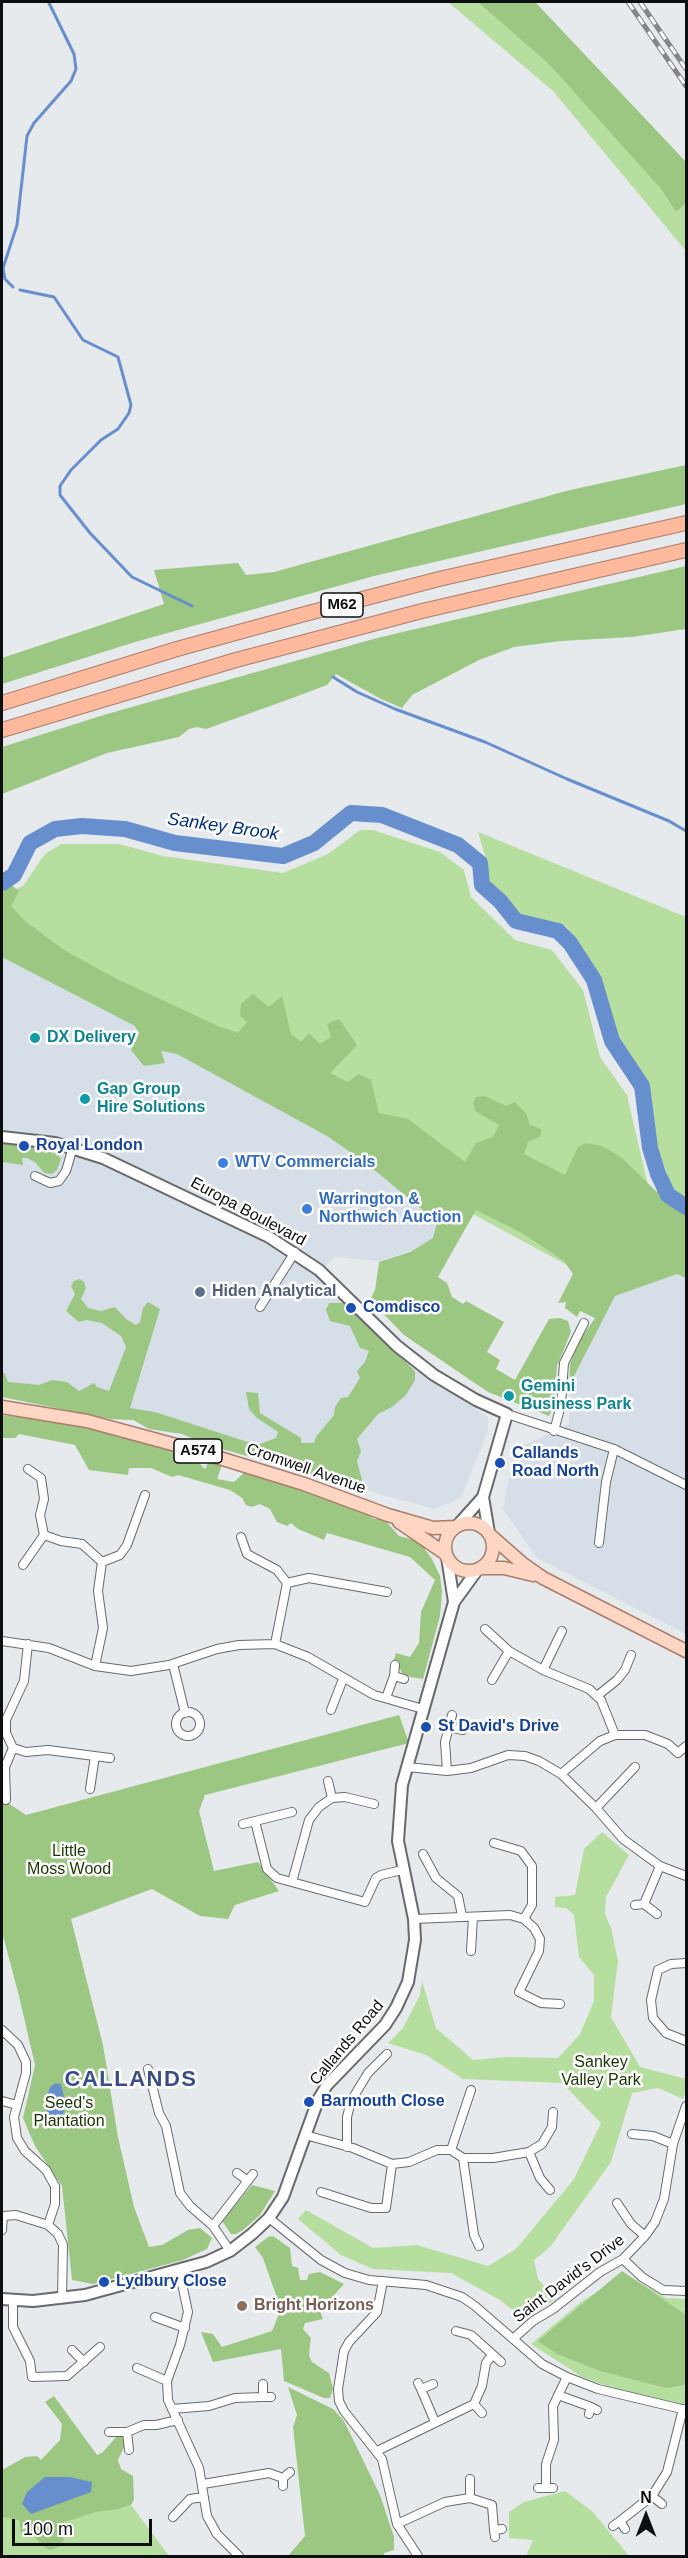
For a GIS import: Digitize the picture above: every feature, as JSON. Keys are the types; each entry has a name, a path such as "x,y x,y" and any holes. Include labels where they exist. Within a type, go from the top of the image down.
{"highway":[{"name":"M62","path":"2,703 312,612 492,567 687,523"},
{"name":"M62","path":"2,730 236,660 411,614 687,550"}],"main road":[{"name":"Cromwell Avenue","path":"2,1407 87,1421 187,1448 304,1484 388,1515 434,1528 456,1526"},
{"name":"Cromwell Avenue","path":"388,1515 446,1555"},
{"name":"A574","path":"456,1526 471,1522 478,1524 523,1564 543,1578 687,1651"},
{"path":"446,1555 446,1539 456,1526"},
{"path":"479,1569 491,1557 493,1550 489,1534"},
{"name":"A574","path":"446,1555 451,1563 464,1570 504,1568 543,1578"}],"street":[{"name":"Europa Boulevard","path":"2,1137 38,1140 73,1148 103,1158 183,1194 295,1252 332,1282 413,1359 457,1389 507,1414 614,1449 687,1485"},
{"path":"35,1176 50,1183 59,1181 66,1172 73,1148"},
{"path":"260,1306 295,1252"},
{"path":"554,1431 561,1405 564,1363 584,1323"},
{"path":"489,1534 483,1497 507,1414"},
{"path":"599,1543 606,1482 614,1449"},
{"path":"23,1564 44,1535 40,1515 44,1499 42,1478 28,1469"},
{"path":"102,1562 120,1555 127,1545 145,1495"},
{"path":"456,1526 483,1497"},
{"path":"44,1535 61,1541 82,1544 102,1562"},
{"path":"241,1537 247,1554 277,1570 287,1583 275,1644"},
{"name":"Callands Road","path":"446,1555 454,1602"},
{"path":"94,1666 103,1628 98,1591 102,1562"},
{"name":"Callands Road","path":"7,2300 85,2295 206,2262 230,2251 252,2234 269,2218 283,2197 318,2100 327,2085 377,2034 400,2001 412,1968 415,1940 414,1919 402,1870 398,1828 402,1785 454,1602 479,1569"},
{"path":"287,1583 309,1578 387,1592"},
{"path":"485,1629 509,1651 543,1670 577,1683 597,1696 609,1716 615,1735"},
{"path":"543,1670 562,1631"},
{"path":"2,1641 49,1648 94,1666 131,1671 173,1664 217,1649 239,1645 275,1644 318,1662 343,1679 386,1698 423,1709"},
{"path":"6,1800 5,1767 13,1748 6,1733 6,1720 24,1681 28,1644"},
{"path":"492,1680 509,1651"},
{"path":"597,1696 617,1680 632,1655"},
{"path":"173,1664 185,1713"},
{"path":"386,1698 394,1676 395,1665"},
{"path":"394,1676 404,1679"},
{"path":"331,1710 330,1696 343,1679"},
{"path":"447,1772 445,1742 452,1715"},
{"path":"449,1727 463,1730"},
{"path":"561,1774 600,1741 615,1735 645,1735 668,1744 678,1753 687,1746"},
{"path":"13,1748 26,1752 48,1750 110,1758"},
{"path":"407,1767 447,1772 471,1768 508,1755 525,1756 539,1761 561,1774 596,1808 623,1839 660,1866 687,1876"},
{"path":"90,1789 95,1756"},
{"path":"596,1808 635,1767"},
{"path":"328,1781 332,1798"},
{"path":"292,1882 309,1820 319,1807 332,1798 345,1797 374,1804"},
{"path":"243,1824 292,1812"},
{"path":"255,1821 267,1869 277,1878 365,1902 376,1878 402,1870"},
{"path":"494,1843 521,1851 532,1866 532,1905 524,1919"},
{"path":"423,1854 436,1878 458,1896 462,1916"},
{"path":"644,1904 660,1866"},
{"path":"635,1905 644,1904 657,1914"},
{"path":"414,1919 510,1915 524,1919 534,1928 540,1939 539,1951 519,1992 540,2003 560,2004"},
{"path":"471,1951 473,1917"},
{"path":"655,1960 658,1970 651,2000 653,2018 666,2033 687,2041"},
{"path":"658,1970 671,1964 687,1963"},
{"path":"2,2030 18,2045 26,2062 26,2073 13,2124 20,2145 39,2162 52,2178 55,2186 55,2204 48,2224"},
{"path":"347,2147 347,2117 354,2094 368,2073 387,2054"},
{"path":"148,2069 159,2113 166,2126 180,2193 213,2226 230,2251"},
{"path":"150,2078 166,2077"},
{"path":"451,2150 471,2090"},
{"path":"2,2101 17,2105"},
{"name":"Saint David's Drive","path":"513,2340 533,2321 553,2309 600,2272 623,2259 645,2236 655,2222 664,2199 673,2144 683,2125 687,2106"},
{"path":"305,2135 347,2147 392,2164 409,2162 436,2150 451,2150 464,2158 493,2158 529,2152 546,2140 552,2127 553,2112"},
{"path":"632,2134 652,2136 673,2144"},
{"path":"529,2152 540,2178 550,2190"},
{"path":"464,2158 474,2235 479,2246"},
{"path":"321,2192 371,2208 386,2208 392,2164"},
{"path":"213,2226 251,2177 237,2173"},
{"path":"617,2203 631,2224 645,2236"},
{"path":"2,2230 3,2216 16,2215 48,2224 58,2234 63,2246 62,2298"},
{"path":"269,2218 333,2268 357,2277 426,2285 450,2292 475,2306 542,2364 567,2377 598,2389 685,2410 667,2472 652,2496 616,2524 625,2529"},
{"path":"623,2259 642,2277 663,2290 687,2292"},
{"path":"179,2270 188,2304 185,2328 167,2381 166,2393 199,2468 210,2523 225,2543 239,2556"},
{"path":"383,2281 377,2312 349,2342 344,2351 338,2389 344,2411 377,2451 385,2470 397,2524 418,2556"},
{"path":"7,2300 15,2332 30,2361 31,2381 67,2376 100,2347"},
{"path":"154,2318 185,2328"},
{"path":"456,2331 471,2335 501,2362"},
{"path":"72,2350 84,2362"},
{"path":"377,2451 474,2404 482,2386 486,2363 492,2355"},
{"path":"137,2368 167,2381"},
{"path":"546,2488 546,2464 555,2440 552,2412 567,2377"},
{"path":"172,2409 210,2406 235,2398 267,2397 263,2384"},
{"path":"433,2384 419,2386 435,2422"},
{"path":"558,2395 593,2410"},
{"path":"474,2404 483,2413"},
{"path":"109,2432 128,2432 144,2425 178,2420"},
{"path":"128,2432 129,2450"},
{"path":"203,2484 269,2473 285,2478"},
{"path":"470,2479 470,2498"},
{"path":"652,2496 662,2504"},
{"path":"173,2517 190,2499 204,2497"},
{"path":"397,2524 445,2502 470,2498 492,2505 497,2532"}],"shaded area":[{"path":"2,950 348,1140 441,1205 433,1238 410,1251 381,1261 335,1257 315,1275 414,1369 488,1417 488,1431 461,1498 434,1509 376,1493 311,1466 108,1403 2,1387"},
{"path":"677,1271 686,1275 686,1634 537,1558 503,1509 510,1471 524,1445 569,1424 569,1386 615,1296"}],"green space":[{"path":"448,2 535,2 686,162 686,251 553,91"},
{"path":"478,2 535,2 686,162 686,203 676,212 662,190 549,64"},
{"path":"686,465 686,504 374,576 135,642 2,684 2,658 164,604 154,570 238,563 246,575 274,572 570,490"},
{"path":"686,566 686,629 632,637 561,641 514,647 479,660 412,695 402,708 336,674 327,685 287,700 206,729 197,727 189,729 179,737 107,753 2,794 2,747 107,714 377,638"},
{"path":"360,830 373,830 440,852 464,870 471,897 515,940 552,950 583,990 600,1057 627,1095 653,1207 582,1273 467,1211 147,1018 2,946 2,895 23,886 45,854 61,844 119,844 163,856 283,873 328,854"},
{"path":"478,832 686,917 686,1197 672,1190 655,1139 648,1085 616,1035 600,977 566,926 520,915 488,879 486,859"},
{"path":"11,885 19,891 11,906 25,921 64,950 115,978 218,1026 238,1033 247,1022 240,1016 241,1004 253,994 269,1007 282,996 291,1034 301,1042 309,1033 320,1044 331,1037 327,1024 339,1019 357,1045 330,1073 348,1082 359,1074 371,1080 379,1113 408,1119 465,1162 476,1143 493,1137 499,1125 475,1111 473,1103 476,1097 485,1096 506,1106 515,1102 526,1113 530,1125 541,1129 541,1136 528,1142 524,1154 565,1175 578,1147 586,1143 602,1146 621,1157 656,1191 686,1209 686,1278 677,1274 615,1296 569,1386 570,1364 579,1341 595,1318 580,1311 577,1317 565,1308 566,1302 558,1303 573,1274 564,1261 522,1233 476,1210 438,1277 447,1283 452,1297 463,1304 466,1301 504,1322 487,1352 500,1360 496,1369 515,1380 549,1319 560,1318 568,1321 571,1332 557,1366 554,1406 549,1416 488,1392 404,1335 370,1300 375,1290 379,1262 410,1252 433,1238 437,1222 366,1163 327,1136 177,1054 161,1051 165,1063 144,1066 131,1050 139,1034 135,1026 2,957 2,893"},
{"path":"2,1143 36,1147 57,1154 61,1159 57,1170 52,1174 44,1173 36,1163 27,1158 22,1158 23,1165 2,1162"},
{"path":"80,1279 86,1288 81,1299 88,1308 101,1311 115,1307 126,1319 136,1325 140,1322 143,1308 148,1302 160,1309 130,1408 155,1412 257,1445 276,1438 278,1432 257,1418 249,1409 246,1392 258,1393 260,1413 301,1438 301,1443 314,1443 316,1437 334,1415 335,1407 341,1398 348,1397 360,1378 357,1371 365,1362 369,1351 360,1348 350,1326 330,1321 326,1310 329,1303 343,1303 412,1368 415,1372 415,1380 406,1395 392,1407 378,1414 357,1439 361,1451 357,1461 362,1480 357,1487 350,1488 322,1477 211,1446 182,1434 149,1429 133,1420 110,1419 2,1397 2,1372 8,1382 39,1385 52,1380 67,1382 79,1391 94,1383 97,1387 109,1391 126,1347 121,1336 102,1323 86,1320 79,1322 66,1311 75,1294 71,1286 74,1281"},
{"path":"2,1415 58,1422 169,1447 190,1454 205,1469 210,1459 222,1465 217,1479 234,1482 246,1471 360,1508 374,1519 383,1518 399,1536 419,1541 432,1559 440,1576 442,1592 440,1616 423,1679 404,1676 394,1659 396,1653 410,1657 419,1643 421,1612 435,1580 410,1557 327,1533 324,1540 298,1529 291,1523 287,1526 277,1522 270,1509 260,1504 252,1507 246,1505 242,1498 230,1490 178,1475 172,1477 151,1468 129,1468 128,1475 89,1470 75,1445 19,1434 15,1438 2,1438"},
{"path":"399,1715 409,1743 205,1795 199,1811 214,1871 258,1862 279,1891 235,1905 228,1919 200,1916 152,1889 71,1919 103,2045 118,2137 134,2207 149,2247 162,2245 188,2230 200,2228 212,2238 207,2249 183,2260 93,2284 72,2280 62,2186 35,2146 23,2118 35,2065 2,1932 2,1799 26,1815"},
{"name":"Sankey Valley Park","path":"602,1832 629,1855 606,1897 605,1914 611,1928 618,1961 611,2017 640,2067 686,2079 686,2092 683,2099 658,2088 632,2093 611,2162 550,2247 534,2260 538,2279 556,2299 524,2319 500,2300 451,2273 373,2269 341,2255 298,2219 306,2210 373,2248 417,2245 488,2266 516,2249 574,2179 601,2123 562,2083 463,2079 426,2055 388,2043 403,2028 420,1995 422,1981 436,2028 473,2060 508,2057 558,2058 580,2034 594,2001 594,1975 579,1957 574,1915 566,1908 555,1907 555,1897 575,1895 584,1849"},
{"path":"252,2185 275,2191 260,2215 243,2230 231,2234 222,2221"},
{"path":"273,2236 290,2248 292,2266 298,2268 300,2280 307,2280 309,2274 320,2272 344,2284 320,2311 323,2319 305,2323 303,2329 311,2338 309,2355 312,2362 329,2373 333,2389 330,2398 324,2398 284,2381 281,2349 213,2362 201,2332 213,2334 222,2347 272,2331 281,2309 263,2258 255,2247"},
{"path":"622,2271 686,2315 686,2382 684,2385 667,2388 600,2371 557,2354 538,2341"},
{"path":"626,2274 666,2298 686,2299 686,2410 646,2400 582,2377 531,2344 581,2302"},
{"path":"288,2387 333,2409 344,2421 380,2495 394,2537 394,2550 384,2553 384,2556 288,2556 305,2536 293,2427 297,2415"},
{"path":"54,2396 97,2455 103,2452 117,2436 123,2437 125,2445 118,2460 121,2469 133,2476 134,2499 132,2504 119,2509 96,2512 61,2523 64,2540 58,2547 50,2550 41,2545 35,2537 21,2533 19,2520 2,2517 2,2470 25,2457 37,2456 41,2460 60,2440 62,2424 45,2402"},
{"path":"2,2491 129,2502 169,2556 2,2556"},
{"path":"565,2491 593,2512 629,2556 526,2556 533,2540 509,2538 509,2512 524,2502"}],"water":[{"path":"56,2083 61,2084 65,2101 63,2116 57,2121 47,2117 45,2102 50,2087"},
{"path":"45,2477 70,2477 92,2482 91,2492 31,2514 22,2504 27,2492"}],"waterway":[{"path":"13,287 5,279 3,268 17,225 27,136 34,123 71,81 76,69 74,54 49,3"},
{"path":"20,290 54,297 83,340 118,357 131,405 129,413 118,429 101,440 71,470 60,486 60,495 90,533 132,577 192,606"},
{"path":"333,677 357,692 395,709 485,742 669,821 686,831"},
{"name":"Sankey Brook","path":"2,883 14,875 30,843 55,829 82,826 125,829 175,843 283,856 314,843 351,813 382,815 458,845 480,863 482,885 500,901 516,921 558,931 570,943 594,980 612,1041 642,1086 650,1148 658,1174 668,1195 686,1207"}],"railway":[{"path":"628,2 686,86"},
{"path":"640,2 686,69"}],"place":[{"name":"DX Delivery","path":"35,1038"},
{"name":"Gap Group Hire Solutions","path":"85,1099"},
{"name":"Royal London","path":"24,1146"},
{"name":"WTV Commercials","path":"223,1163"},
{"name":"Warrington & Northwich Auction","path":"307,1209"},
{"name":"Hiden Analytical","path":"200,1292"},
{"name":"Comdisco","path":"351,1308"},
{"name":"Gemini Business Park","path":"509,1396"},
{"name":"Callands Road North","path":"500,1463"},
{"name":"St David's Drive","path":"426,1727"},
{"name":"Barmouth Close","path":"309,2102"},
{"name":"Lydbury Close","path":"104,2282"},
{"name":"Bright Horizons","path":"242,2306"}],"district":[{"name":"CALLANDS","path":"131,2080"}],"park label":[{"name":"Little Moss Wood","path":"69,1861"},
{"name":"Seed's Plantation","path":"69,2113"}]}
